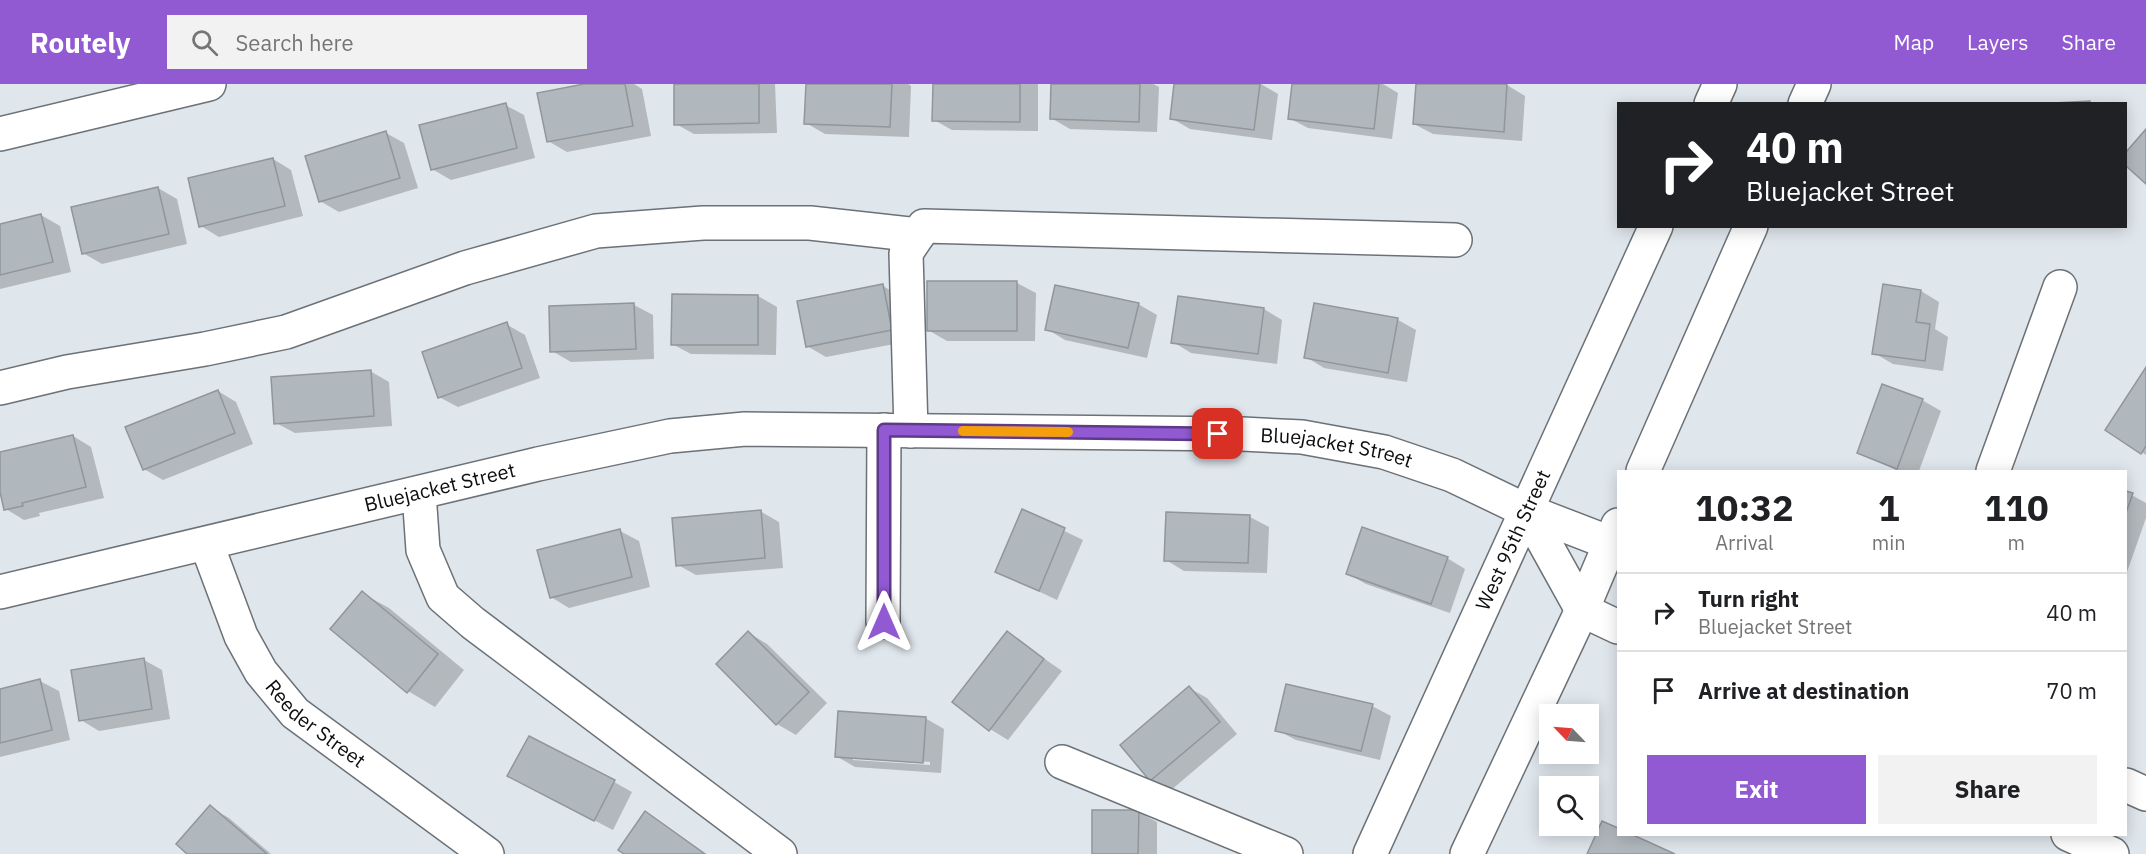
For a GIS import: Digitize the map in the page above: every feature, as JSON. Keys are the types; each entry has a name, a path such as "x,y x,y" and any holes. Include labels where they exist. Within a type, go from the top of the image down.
{"street":[{"path":"0,134 209,84"},
{"path":"1712,102 1720,84"},
{"path":"1806,102 1814,84"},
{"path":"0,388 67,372 205,349 286,332 465,268 596,231 703,223 810,223 918,235"},
{"path":"884,622 898,431 906,253 924,226 1455,240"},
{"name":"West 95th Street","path":"1370,854 1655,228"},
{"path":"1642,470 1750,228"},
{"path":"1993,470 2060,287"},
{"name":"Bluejacket Street","path":"0,592 670,436 745,429 1242,434 1302,437 1384,452 1452,475 1527,511 1616,538"},
{"path":"419,493 423,550 443,597 473,623 780,854"},
{"path":"1527,511 1582,610 1617,627"},
{"path":"1467,854 1616,538"},
{"name":"Reeder Street","path":"207,545 241,636 261,672 295,712 487,854"},
{"path":"1062,762 1271,847"},
{"path":"2127,785 2146,794"},
{"path":"2072,836 2112,854"}],"building":[{"path":"584,84 625,84 633,126 547,142 537,93"},
{"path":"674,84 759,84 759,123 674,125"},
{"path":"806,84 892,84 890,127 804,124"},
{"path":"933,84 1020,84 1020,122 932,121"},
{"path":"1051,84 1140,84 1139,122 1050,119"},
{"path":"1174,84 1260,84 1254,130 1170,119"},
{"path":"1292,84 1379,84 1374,129 1288,119"},
{"path":"1416,84 1507,84 1504,132 1413,124"},
{"path":"506,103 517,148 431,170 419,125"},
{"path":"2146,129 2146,184 2127,167 2127,151"},
{"path":"386,131 400,178 319,202 305,156"},
{"path":"273,158 285,206 199,227 188,178"},
{"path":"158,187 169,234 82,254 71,207"},
{"path":"41,214 53,262 0,275 0,224"},
{"path":"927,281 1017,281 1017,331 927,331"},
{"path":"883,284 892,330 806,347 797,301"},
{"path":"1883,284 1921,290 1916,322 1930,324 1925,361 1872,354"},
{"path":"1055,285 1139,303 1128,348 1045,330"},
{"path":"672,294 758,295 758,345 671,345"},
{"path":"1178,296 1264,308 1258,354 1171,343"},
{"path":"634,303 636,349 550,352 549,306"},
{"path":"1314,303 1398,318 1388,373 1304,358"},
{"path":"507,322 522,368 438,398 422,352"},
{"path":"2146,367 2146,446 2141,454 2105,430"},
{"path":"371,370 374,416 274,424 271,377"},
{"path":"1882,384 1923,399 1897,469 1857,453"},
{"path":"218,390 235,433 143,470 125,427"},
{"path":"73,435 86,487 22,503 23,506 4,510 0,492 0,452"},
{"path":"2127,491 2133,493 2127,510"},
{"path":"1022,509 1065,528 1039,591 995,572"},
{"path":"761,510 765,558 676,566 672,518"},
{"path":"1166,512 1250,515 1248,563 1164,561"},
{"path":"1362,527 1448,557 1431,604 1346,574"},
{"path":"620,529 632,577 550,598 537,550"},
{"path":"362,591 438,654 407,693 330,629"},
{"path":"748,631 809,692 776,725 716,664"},
{"path":"1007,631 1044,659 989,731 952,702"},
{"path":"144,658 152,709 79,721 71,670"},
{"path":"40,679 52,730 0,743 0,689"},
{"path":"1286,684 1373,704 1361,751 1275,731"},
{"path":"1189,686 1220,722 1150,781 1120,745"},
{"path":"838,711 926,717 923,763 835,757"},
{"path":"529,736 615,780 594,821 507,776"},
{"path":"210,805 267,854 187,854 176,844"},
{"path":"1092,810 1139,810 1138,854 1092,854"},
{"path":"645,811 705,854 624,854 618,850"},
{"path":"1602,821 1617,828 1617,836 1635,836 1675,854 1587,854 1595,836 1599,836"}],"slow traffic":[{"path":"963,431 1068,432"}],"route":[{"path":"884,622 884,430 1218,434"}]}
